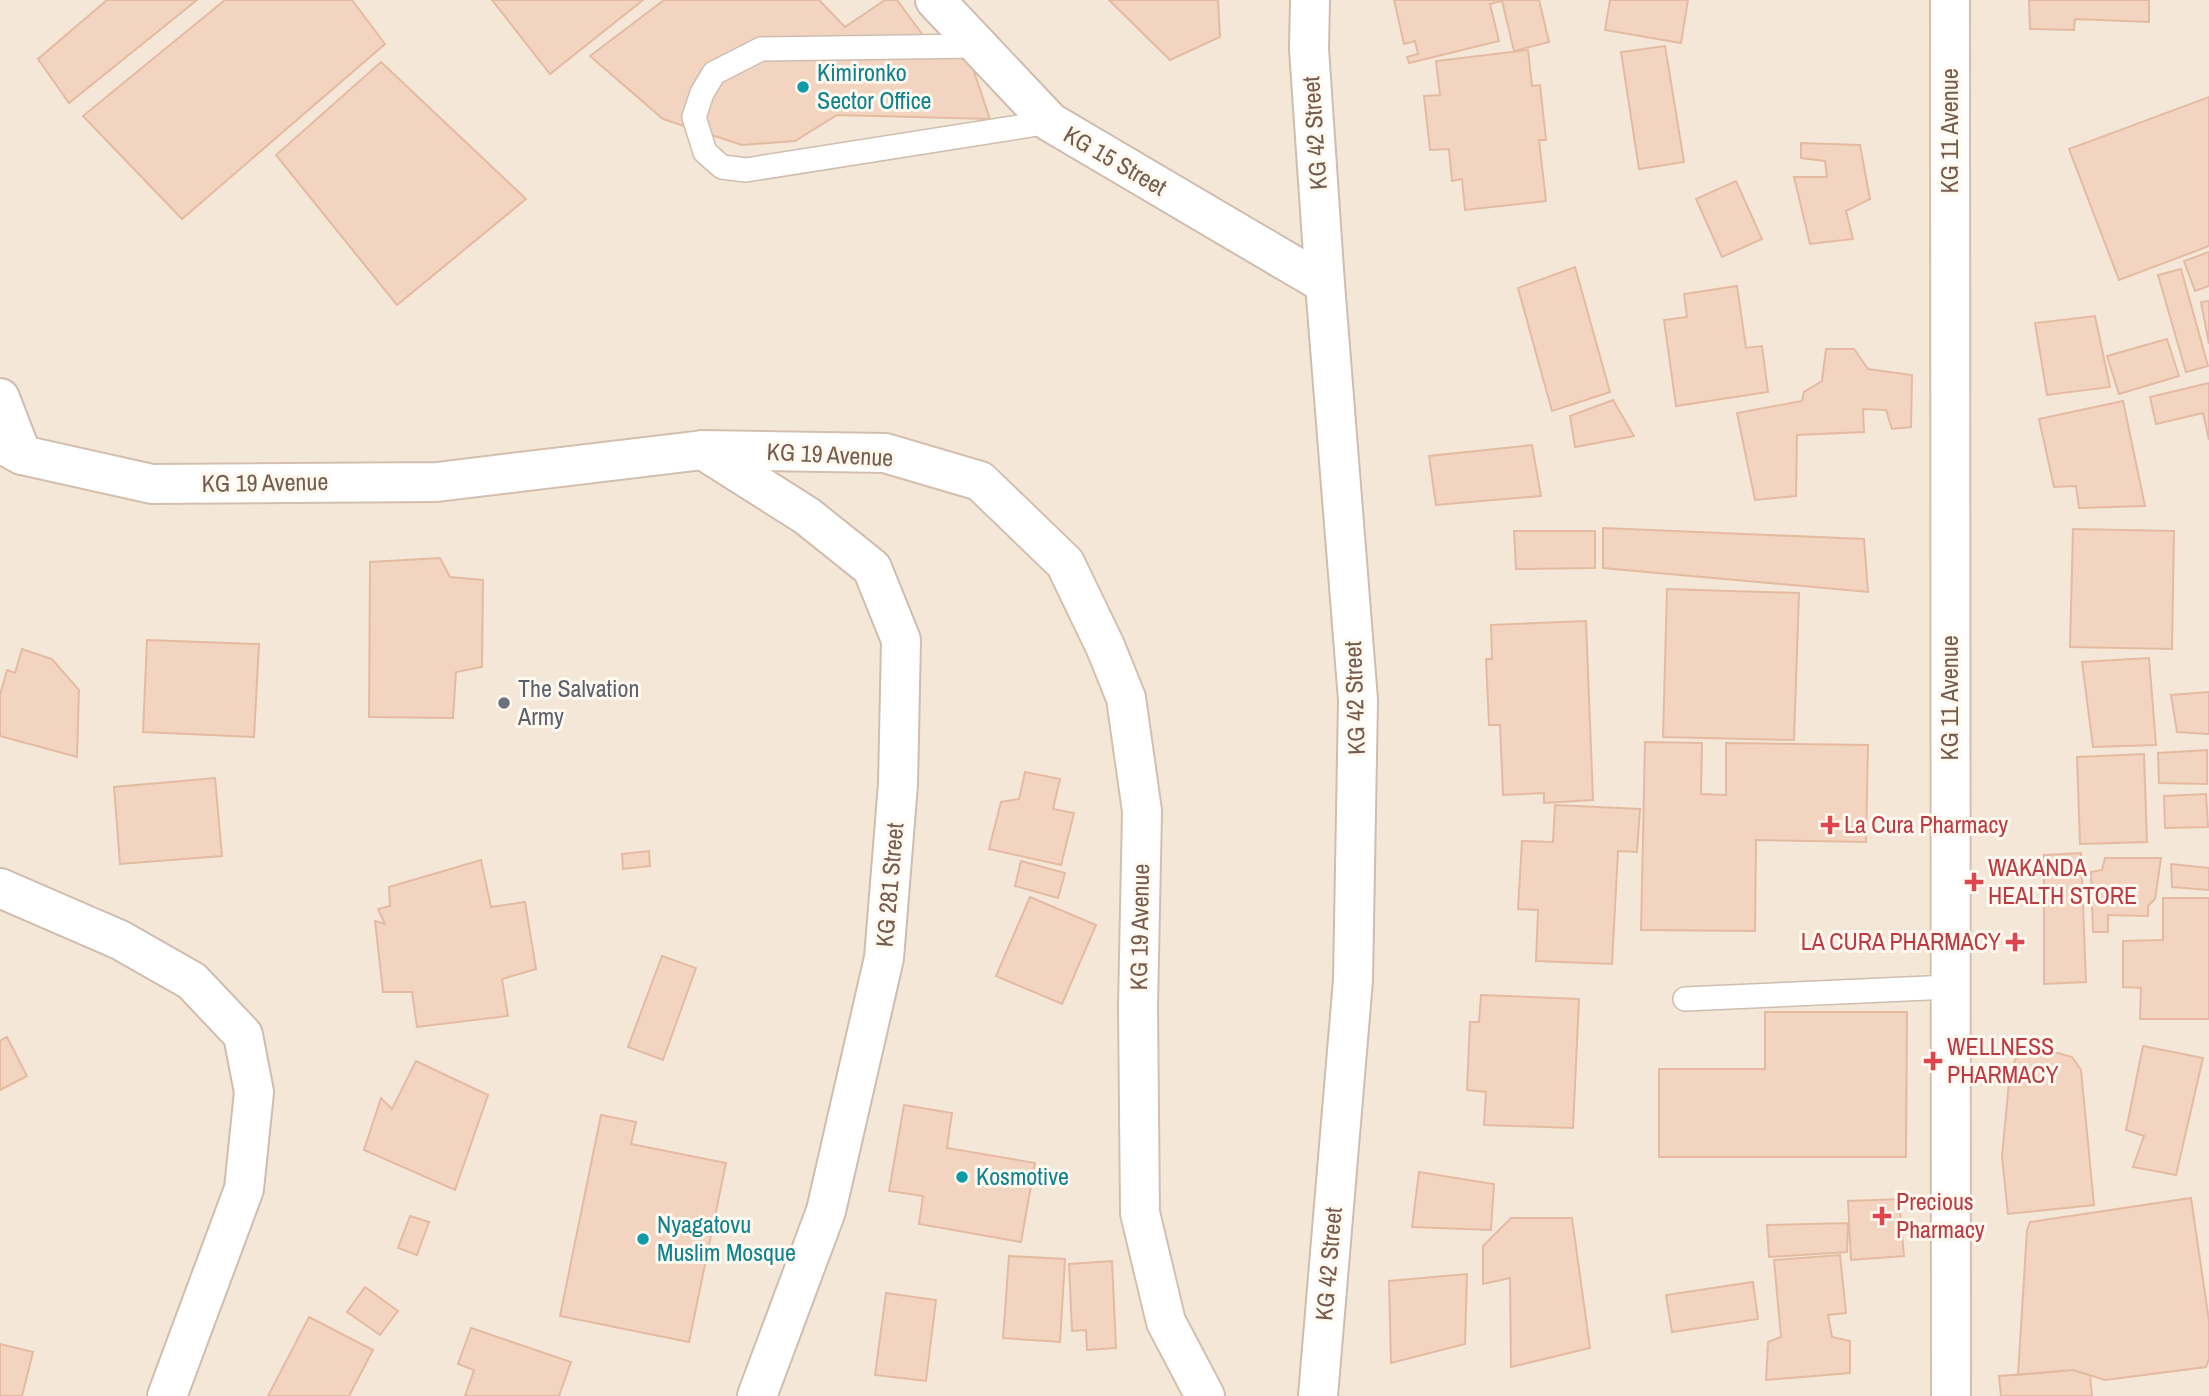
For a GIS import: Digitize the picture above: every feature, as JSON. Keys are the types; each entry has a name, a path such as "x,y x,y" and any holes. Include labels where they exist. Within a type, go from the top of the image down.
{"street":[{"name":"KG 15 Street","path":"934,0 1050,122 1325,284"},
{"name":"KG 42 Street","path":"1310,0 1309,49 1325,284 1358,699 1353,980 1318,1396"},
{"name":"KG 11 Avenue","path":"1950,0 1951,1396"},
{"path":"0,398 11,449"},
{"name":"KG 19 Avenue","path":"11,449 152,484 438,482 703,450 885,453 980,481 1065,562 1105,646 1126,698 1142,811 1138,1006 1140,1213 1167,1322 1205,1396"},
{"name":"KG 281 Street","path":"703,450 807,516 872,568 901,640 898,784 884,958 826,1210 757,1396"},
{"path":"0,888 120,940 192,981 243,1035 254,1092 244,1189 167,1396"}],"lane":[{"path":"976,46 761,49 714,73 702,93 694,117 705,152 722,167 746,170 1050,122"},
{"path":"1685,999 1950,987"}],"shaded area":[{"path":"0,0 2209,0 2209,1396 0,1396"}],"building":[{"path":"107,0 197,0 69,103 38,59"},
{"path":"225,0 352,0 385,44 182,219 83,116"},
{"path":"492,0 643,0 550,74"},
{"name":"Kimironko Sector Office","path":"664,0 819,0 845,27 885,0 897,0 933,49 970,60 990,119 837,115 795,141 742,145 663,119 590,56"},
{"path":"1109,0 1218,0 1220,37 1170,60"},
{"path":"1394,0 1539,0 1549,42 1514,51 1502,1 1490,4 1499,41 1409,63 1407,57 1418,54 1415,41 1404,44"},
{"path":"1610,0 1688,0 1681,43 1605,30"},
{"path":"2029,0 2149,0 2149,22 2075,19 2074,30 2030,29"},
{"path":"1665,46 1684,162 1639,169 1621,52"},
{"path":"1528,50 1532,86 1540,85 1546,140 1539,140 1546,201 1465,210 1462,179 1452,181 1449,149 1430,150 1424,96 1440,95 1436,61"},
{"path":"381,62 526,199 397,305 276,155"},
{"path":"2209,97 2209,246 2119,280 2069,149"},
{"path":"1801,143 1860,145 1870,199 1846,211 1853,239 1810,244 1794,177 1827,177 1825,161 1801,158"},
{"path":"1736,181 1762,239 1722,257 1696,199"},
{"path":"2209,252 2209,286 2195,291 2184,261"},
{"path":"1575,267 1610,392 1552,411 1518,288"},
{"path":"2181,269 2208,366 2186,372 2158,275"},
{"path":"1737,286 1746,348 1762,346 1768,392 1676,406 1664,320 1687,317 1684,294"},
{"path":"2209,301 2209,344 2201,302"},
{"path":"2095,316 2110,387 2047,395 2035,323"},
{"path":"2167,339 2179,376 2119,394 2107,356"},
{"path":"1826,349 1854,349 1868,369 1912,375 1911,427 1892,429 1886,410 1863,409 1864,432 1797,435 1796,496 1755,500 1737,413 1802,401 1804,392 1822,381"},
{"path":"2209,383 2209,440 2203,413 2156,424 2150,397"},
{"path":"1613,400 1634,436 1575,447 1570,416"},
{"path":"2123,401 2145,506 2079,508 2076,486 2054,487 2039,419"},
{"path":"1532,445 1541,496 1436,505 1429,456"},
{"path":"1603,528 1864,539 1868,592 1603,568"},
{"path":"2073,529 2174,531 2172,649 2070,647"},
{"path":"1514,531 1595,531 1595,568 1516,569"},
{"path":"440,558 450,577 483,580 482,667 456,672 453,718 369,717 370,562"},
{"path":"1667,589 1799,593 1794,740 1663,737"},
{"path":"1586,621 1593,800 1544,803 1544,793 1503,795 1500,725 1489,725 1486,659 1492,659 1491,625"},
{"path":"147,640 259,644 254,737 143,732"},
{"path":"22,649 52,659 79,690 77,757 0,736 0,695 7,670 15,673"},
{"path":"2149,658 2156,745 2093,747 2082,662"},
{"path":"2209,692 2209,734 2177,732 2171,695"},
{"path":"1645,742 1702,743 1701,794 1726,795 1726,743 1868,745 1866,842 1756,840 1755,931 1641,930"},
{"path":"2207,750 2207,784 2159,783 2158,753"},
{"path":"2144,754 2147,842 2080,844 2077,757"},
{"path":"1025,772 1060,779 1053,809 1074,813 1061,865 989,849 1001,802 1019,799"},
{"path":"215,778 222,856 120,864 114,787"},
{"path":"2206,794 2208,827 2165,828 2164,796"},
{"path":"1555,805 1640,809 1637,852 1618,851 1612,964 1536,961 1538,910 1518,909 1522,841 1553,842"},
{"path":"649,851 650,866 623,869 622,854"},
{"path":"2081,853 2086,982 2044,984 2044,855"},
{"path":"2105,858 2161,858 2155,899 2148,906 2148,916 2108,915 2108,932 2093,932 2091,872 2102,870"},
{"path":"481,860 491,907 525,902 536,969 502,979 508,1016 417,1027 412,992 383,992 375,921 385,924 378,909 390,906 389,887"},
{"path":"1021,861 1065,873 1058,898 1015,886"},
{"path":"2171,864 2209,868 2209,890 2172,887"},
{"path":"1030,897 1096,925 1062,1004 996,976"},
{"path":"2163,898 2209,898 2209,1019 2140,1019 2141,988 2123,987 2123,941 2163,940"},
{"path":"662,956 696,968 663,1060 628,1047"},
{"path":"1481,995 1579,999 1573,1128 1484,1125 1486,1092 1467,1090 1470,1022 1479,1022"},
{"path":"1765,1012 1907,1012 1906,1157 1659,1157 1659,1069 1765,1069"},
{"path":"7,1037 27,1076 0,1090 0,1041"},
{"path":"2143,1046 2203,1058 2176,1175 2133,1167 2144,1136 2126,1130"},
{"path":"2058,1053 2072,1057 2081,1070 2094,1205 2008,1214 2002,1157 2010,1071 2017,1056"},
{"path":"416,1061 488,1095 455,1190 364,1150 381,1098 392,1109"},
{"name":"Kosmotive","path":"904,1105 952,1113 947,1148 1035,1163 1021,1242 919,1224 923,1196 889,1191"},
{"name":"Nyagatovu Muslim Mosque","path":"601,1115 636,1122 631,1144 726,1163 689,1342 560,1316"},
{"path":"1419,1172 1494,1184 1491,1230 1412,1227"},
{"path":"2191,1198 2209,1321 2209,1359 2206,1367 2105,1380 2073,1370 2018,1375 2027,1230 2030,1222"},
{"path":"1899,1199 1904,1256 1851,1260 1848,1201"},
{"path":"410,1216 429,1222 417,1255 398,1248"},
{"path":"1511,1218 1572,1218 1590,1348 1511,1367 1510,1278 1483,1284 1483,1246"},
{"path":"1848,1223 1847,1252 1769,1257 1767,1225"},
{"path":"1840,1255 1846,1313 1828,1315 1832,1337 1850,1341 1850,1373 1766,1380 1768,1342 1781,1337 1774,1260"},
{"path":"1009,1256 1065,1259 1060,1342 1003,1338"},
{"path":"1112,1261 1116,1348 1087,1350 1086,1330 1072,1331 1069,1264"},
{"path":"1467,1274 1465,1344 1391,1363 1389,1281"},
{"path":"1753,1282 1758,1319 1672,1332 1666,1295"},
{"path":"365,1287 398,1311 380,1335 347,1312"},
{"path":"886,1293 936,1300 926,1381 875,1375"},
{"path":"309,1317 373,1350 349,1396 268,1396"},
{"path":"471,1328 571,1362 559,1396 465,1396 474,1370 458,1364"},
{"path":"0,1344 33,1352 22,1396 0,1396"},
{"path":"2073,1370 2090,1375 2092,1396 2001,1396 1999,1376"}],"place":[{"name":"Kimironko Sector Office","path":"803,87"},
{"name":"The Salvation Army","path":"504,703"},
{"name":"La Cura Pharmacy","path":"1830,825"},
{"name":"WAKANDA HEALTH STORE","path":"1974,882"},
{"name":"LA CURA PHARMACY","path":"2015,942"},
{"name":"WELLNESS PHARMACY","path":"1933,1061"},
{"name":"Kosmotive","path":"962,1177"},
{"name":"Precious Pharmacy","path":"1882,1216"},
{"name":"Nyagatovu Muslim Mosque","path":"643,1239"}]}
